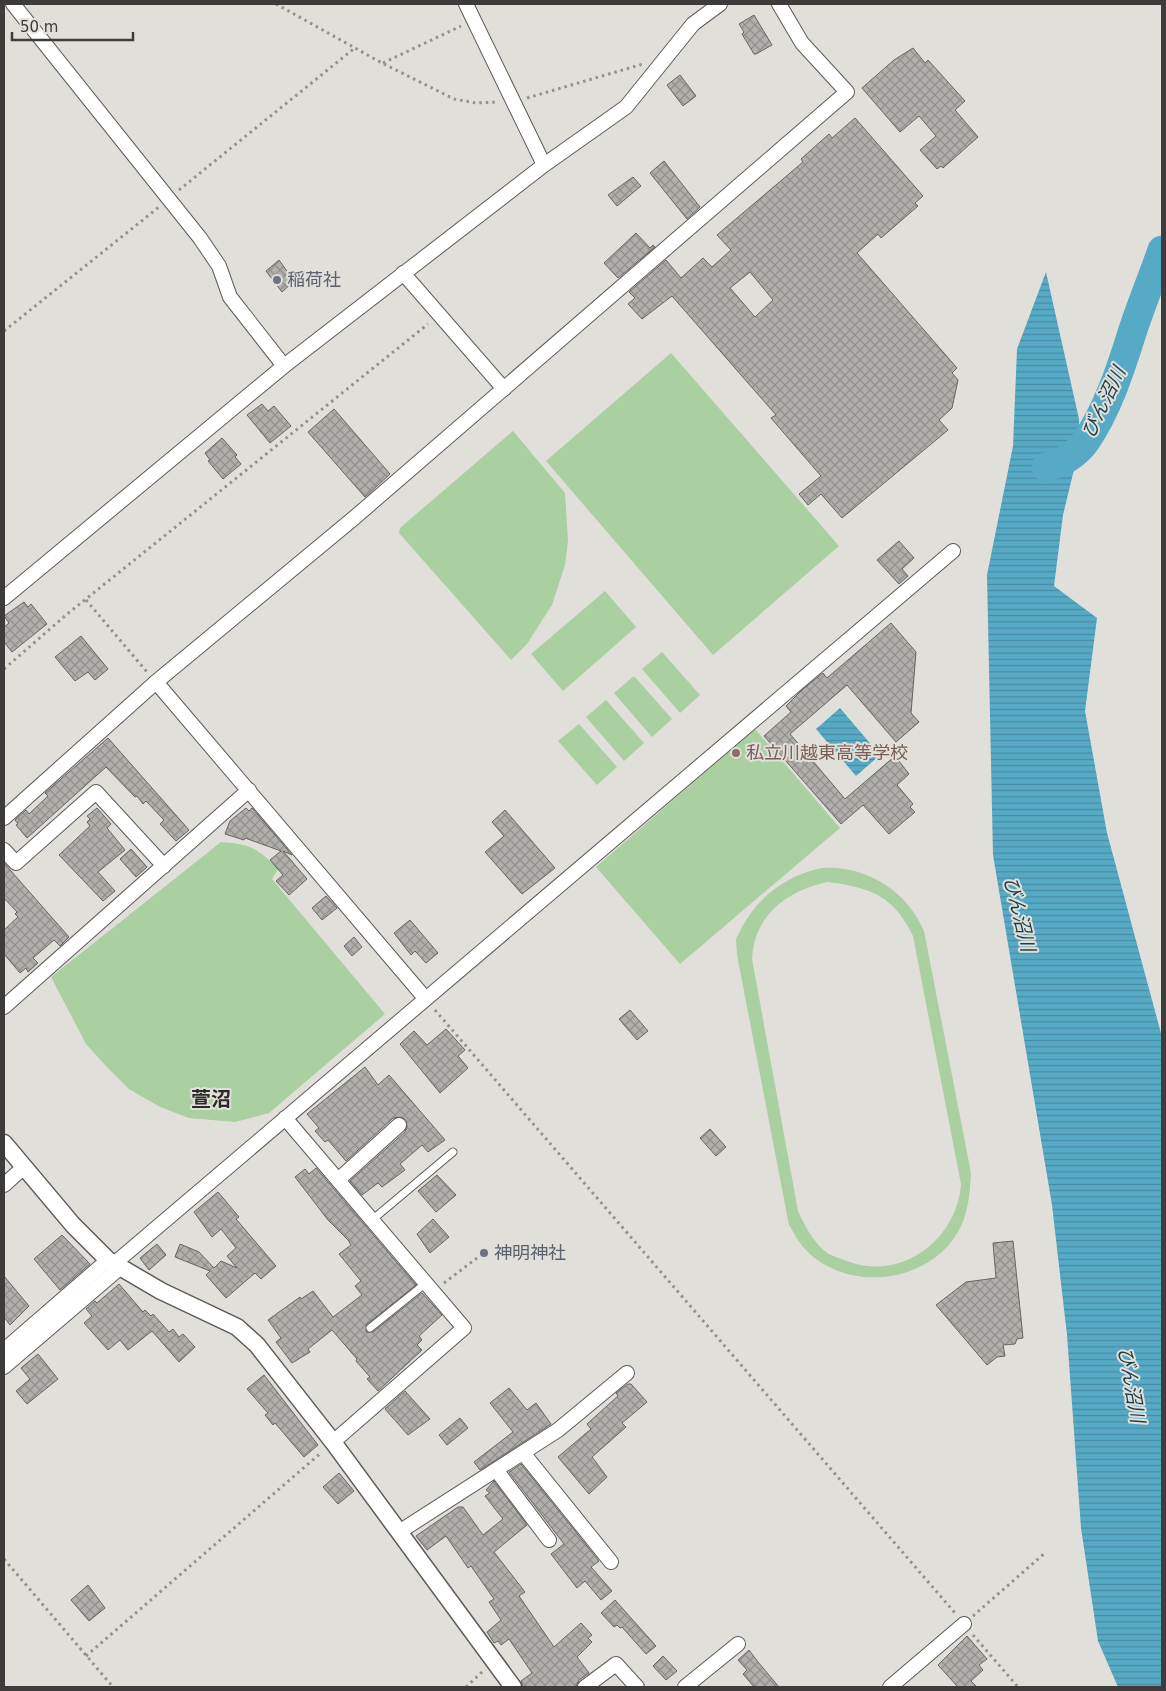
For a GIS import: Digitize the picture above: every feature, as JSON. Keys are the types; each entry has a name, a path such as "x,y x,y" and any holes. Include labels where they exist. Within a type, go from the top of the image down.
{"street":[{"path":"4,9 11,4 200,238 219,266 230,297 284,366"},
{"path":"466,4 544,165"},
{"path":"4,598 284,366 544,165 626,107 693,24 720,4"},
{"path":"4,818 156,682 354,518 847,92 802,43 780,4"},
{"path":"403,273 504,389"},
{"path":"4,1350 78,1294 115,1263 953,551"},
{"path":"156,682 425,998"},
{"path":"5,1004 249,790"},
{"path":"4,850 16,863 96,792 164,866"},
{"path":"286,1118 464,1328 333,1442"},
{"path":"338,1180 399,1125"},
{"path":"4,1143 73,1225 115,1263 161,1291 237,1327 248,1336 333,1442 513,1687"},
{"path":"4,1185 24,1167"},
{"path":"4,1367 78,1294"},
{"path":"399,1532 524,1454 575,1418 627,1373"},
{"path":"524,1454 611,1562"},
{"path":"497,1470 549,1540"},
{"path":"890,1687 964,1624"},
{"path":"685,1687 738,1644"},
{"path":"585,1687 616,1664 637,1687"}],"lane":[{"path":"372,1220 453,1152"},
{"path":"370,1328 430,1287"}],"path":[{"path":"276,4 382,63 454,99 476,103 514,102 640,64 663,60"},
{"path":"382,63 474,20"},
{"path":"4,669 86,600 439,315"},
{"path":"86,600 156,682"},
{"path":"425,998 1018,1687"},
{"path":"430,1287 477,1258"},
{"path":"86,1656 333,1442"},
{"path":"964,1624 1046,1552"},
{"path":"4,1559 113,1687"},
{"path":"466,1687 494,1662"}],"green space":[{"path":"671,353 839,546 713,655 546,461"},
{"path":"513,431 565,493 568,541 565,565 552,605 527,644 511,660 399,533 400,528"},
{"path":"605,591 636,627 563,691 531,654"},
{"path":"662,652 700,695 680,713 642,669"},
{"path":"634,676 672,719 652,737 614,693"},
{"path":"606,700 644,743 624,761 586,717"},
{"path":"579,724 617,767 597,785 558,741"},
{"path":"755,729 840,828 680,964 596,867"},
{"path":"221,842 253,848 265,856 278,869 272,879 385,1014 269,1113 235,1122 189,1118 160,1107 129,1089 86,1044 51,977"},
{"path":"822,868 838,868 869,876 883,883 896,893 917,917 924,931 971,1173 969,1196 964,1218 958,1232 945,1249 927,1263 908,1272 886,1277 864,1277 843,1273 823,1264 803,1247 789,1225 737,955 736,939 755,907 774,889 809,871","holes":["827,882 868,891 889,903 898,911 913,936 961,1184 957,1204 949,1223 937,1239 923,1251 906,1261 887,1266 867,1266 847,1261 828,1253 813,1239 798,1211 752,959 754,943 759,930 775,907 786,899 812,886"]}],"water":[{"path":"1046,272 1079,419 1079,449 1063,515 1054,586 1097,618 1085,711 1107,833 1162,1037 1162,1687 1118,1687 1098,1641 1081,1528 1067,1335 1052,1205 993,855 987,575 1013,446 1017,349"},
{"path":"840,708 880,755 856,776 816,729"}],"building":[{"path":"754,15 772,45 756,54 754,54 742,34 744,32 739,24"},
{"path":"913,48 925,63 928,60 965,101 955,110 978,137 943,168 941,166 937,169 920,150 936,136 919,116 900,132 862,88 894,60"},
{"path":"680,75 696,96 683,106 667,85"},
{"path":"855,118 923,196 915,203 918,206 881,238 878,234 857,253 957,368 952,373 958,380 952,408 939,420 948,430 842,518 821,494 808,505 799,494 821,476 771,418 776,415 672,296 642,319 628,304 635,298 629,292 666,260 681,278 703,258 712,267 731,250 717,235 803,162 801,159 829,134 832,138","holes":["750,272 773,300 755,317 730,288"]},
{"path":"664,161 700,207 687,219 650,173"},
{"path":"633,177 641,186 617,206 608,195"},
{"path":"636,233 650,248 653,245 655,247 618,278 604,263"},
{"path":"279,260 294,281 282,292 266,271"},
{"path":"262,404 268,411 274,406 291,426 270,443 247,415"},
{"path":"334,409 390,474 365,497 308,432"},
{"path":"222,438 237,455 235,457 241,464 223,479 208,461 210,460 205,453"},
{"path":"899,541 914,558 902,569 908,576 899,584 877,560"},
{"path":"24,602 28,607 31,604 47,624 12,652 4,642 4,627 9,623 4,616"},
{"path":"891,623 916,652 911,713 919,722 896,742 847,685 790,734 845,799 895,756 909,774 897,785 913,804 910,807 915,812 889,834 863,805 841,824 764,736 791,712 786,706 802,690 823,673 827,678"},
{"path":"81,636 108,669 95,680 88,672 75,681 55,657"},
{"path":"108,738 189,830 176,841 160,824 164,820 146,801 143,804 137,796 135,797 106,767 27,838 16,825 18,824 15,820 26,810 29,814 48,796 45,793"},
{"path":"97,808 111,824 107,828 125,850 98,872 115,891 103,901 59,855 90,826 87,822 90,819 87,816"},
{"path":"246,808 249,811 252,808 292,855 283,851 307,879 289,895 276,881 283,875 270,860 281,851 245,838 244,840 225,834 230,821"},
{"path":"505,810 555,868 522,894 485,852 504,836 492,822"},
{"path":"131,849 147,867 136,877 120,859"},
{"path":"4,863 69,937 60,946 54,940 33,958 38,963 28,972 26,968 20,973 4,954 4,930 18,917 15,914 17,912 4,898"},
{"path":"326,896 337,908 322,920 312,908"},
{"path":"410,920 438,953 426,963 415,951 411,955 394,933"},
{"path":"354,937 362,947 352,956 344,946"},
{"path":"630,1010 648,1031 637,1040 619,1019"},
{"path":"446,1029 465,1050 458,1056 468,1068 440,1093 400,1044 414,1031 427,1045"},
{"path":"365,1067 378,1085 389,1075 445,1140 428,1152 422,1145 400,1164 405,1170 382,1187 378,1183 362,1195 350,1181 405,1132 407,1127 406,1120 401,1117 393,1118 346,1161 328,1140 325,1142 315,1131 319,1128 307,1114"},
{"path":"710,1129 726,1147 716,1156 700,1138"},
{"path":"316,1168 416,1285 367,1324 366,1332 373,1332 422,1293 442,1315 419,1336 422,1340 417,1345 422,1350 378,1391 367,1379 370,1377 356,1361 357,1359 332,1330 308,1349 310,1352 292,1363 276,1342 281,1338 268,1320 300,1297 301,1299 313,1291 333,1317 362,1295 355,1286 361,1281 339,1254 351,1245 328,1220 295,1177 305,1169 309,1174"},
{"path":"437,1175 456,1195 436,1212 418,1191"},
{"path":"218,1192 239,1217 236,1219 276,1266 261,1279 255,1273 226,1298 206,1275 210,1271 175,1257 180,1244 199,1252 214,1268 221,1261 237,1268 227,1256 236,1248 221,1229 212,1237 194,1212"},
{"path":"433,1219 449,1237 430,1253 417,1234"},
{"path":"62,1235 90,1264 60,1290 34,1259"},
{"path":"1013,1241 1023,1338 1017,1339 1015,1344 1003,1345 1005,1356 997,1357 987,1365 936,1305 966,1282 996,1278 993,1243"},
{"path":"157,1244 166,1255 149,1270 140,1258"},
{"path":"4,1276 29,1306 10,1325 4,1317"},
{"path":"119,1284 143,1312 145,1310 151,1316 153,1314 169,1332 173,1329 179,1337 183,1334 195,1347 179,1362 152,1331 128,1350 120,1340 108,1350 84,1323 92,1316 86,1309 95,1301 97,1303"},
{"path":"38,1354 58,1379 27,1404 16,1391 30,1379 21,1368"},
{"path":"264,1375 318,1445 304,1457 275,1423 273,1425 265,1415 268,1413 247,1389"},
{"path":"628,1384 631,1384 647,1402 622,1423 626,1427 592,1457 607,1477 589,1494 558,1457 591,1429 587,1424 618,1396 616,1393"},
{"path":"509,1388 527,1410 536,1403 551,1424 480,1470 474,1462 513,1432 490,1403"},
{"path":"405,1391 430,1419 408,1435 385,1409"},
{"path":"460,1418 468,1428 447,1445 439,1435"},
{"path":"521,1464 599,1561 591,1567 612,1591 601,1600 585,1581 577,1588 551,1554 564,1544 509,1472"},
{"path":"339,1473 354,1491 338,1504 323,1487"},
{"path":"494,1481 527,1525 494,1552 525,1592 519,1596 554,1647 581,1623 592,1635 588,1638 592,1642 577,1657 589,1673 579,1680 576,1687 523,1687 521,1681 532,1673 509,1639 501,1645 498,1641 494,1643 487,1632 501,1620 489,1602 494,1599 471,1566 468,1568 446,1536 427,1550 416,1536 458,1507 463,1507 483,1535 503,1519 485,1496 490,1493 486,1490"},
{"path":"88,1585 105,1608 89,1621 71,1600"},
{"path":"615,1600 656,1646 646,1654 622,1627 620,1628 617,1625 614,1627 601,1613"},
{"path":"967,1636 987,1659 979,1665 983,1670 971,1681 977,1687 958,1687 938,1665"},
{"path":"749,1650 779,1687 754,1687 743,1674 747,1670 738,1660"},
{"path":"663,1656 677,1671 666,1680 653,1666"}],"waterway":[{"name":"びん沼川","path":"1046,467 1063,461 1073,454 1086,441 1094,429 1107,403 1162,250"}],"place":[{"name":"稲荷社","path":"277,280"},
{"name":"私立川越東高等学校","path":"736,753"},
{"name":"神明神社","path":"484,1253"}],"district":[{"name":"萱沼","path":"211,1099"}]}
